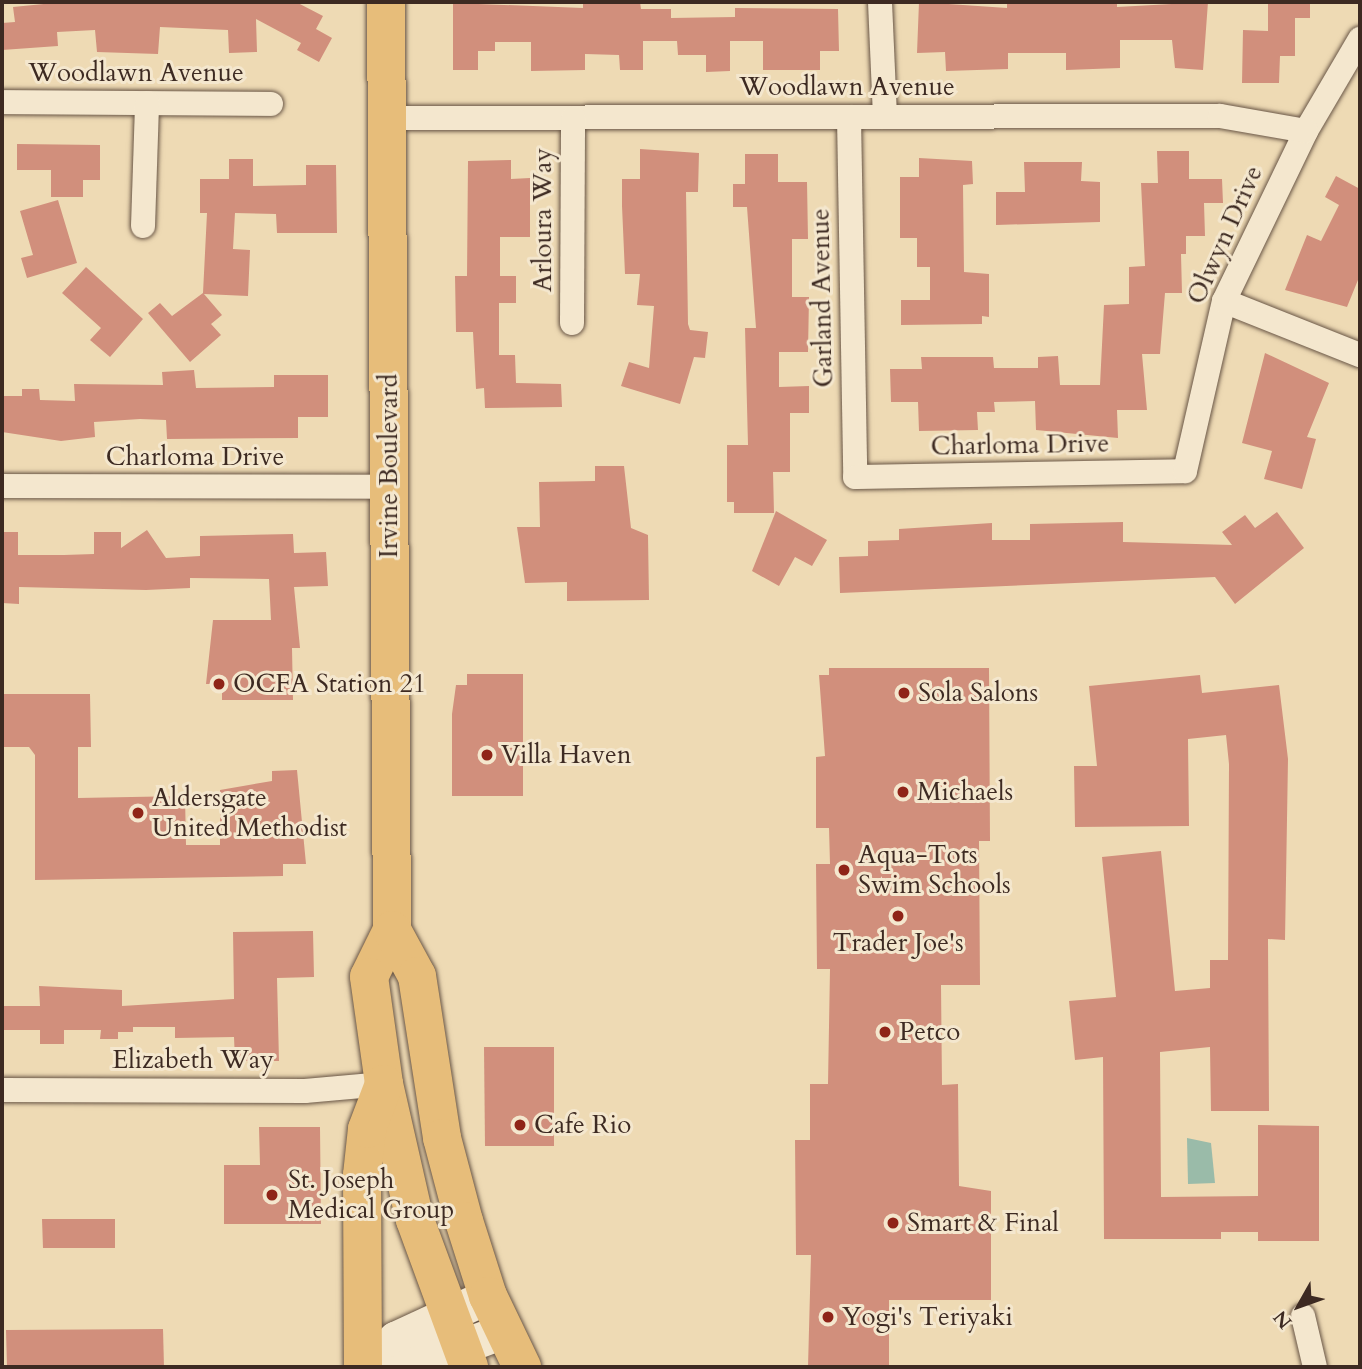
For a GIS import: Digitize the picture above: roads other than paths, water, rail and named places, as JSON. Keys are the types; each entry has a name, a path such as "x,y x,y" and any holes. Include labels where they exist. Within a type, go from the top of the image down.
{"main road":[{"name":"Irvine Boulevard","path":"386,2 392,930 369,977 384,1084 415,1220 459,1342"},
{"name":"Irvine Boulevard","path":"392,930 416,976 442,1138 488,1296 522,1367"},
{"path":"363,1367 362,1175 367,1129 384,1084"},
{"path":"459,1342 488,1296"},
{"path":"407,1367 459,1342 503,1331"},
{"path":"373,1367 396,1339 459,1342"}],"street":[{"path":"880,2 885,117"},
{"name":"Olwyn Drive","path":"1185,471 1224,301 1306,131 1360,39"},
{"name":"Woodlawn Avenue","path":"2,102 271,104"},
{"path":"144,226 147,103"},
{"name":"Woodlawn Avenue","path":"386,118 1220,116 1306,131"},
{"name":"Garland Avenue","path":"849,117 855,477"},
{"name":"Arloura Way","path":"572,323 573,118"},
{"path":"1224,301 1360,355"},
{"name":"Charloma Drive","path":"855,477 1185,471"},
{"name":"Charloma Drive","path":"2,486 389,486"},
{"name":"Elizabeth Way","path":"2,1090 305,1091 384,1084"},
{"path":"1303,1316 1315,1367"}],"place":[{"name":"OCFA Station 21","path":"219,684"},
{"name":"Sola Salons","path":"904,693"},
{"name":"Villa Haven","path":"487,755"},
{"name":"Michaels","path":"903,792"},
{"name":"Aldersgate United Methodist","path":"138,813"},
{"name":"Aqua-Tots Swim Schools","path":"844,870"},
{"name":"Trader Joe's","path":"898,916"},
{"name":"Petco","path":"885,1032"},
{"name":"Cafe Rio","path":"520,1125"},
{"name":"St. Joseph Medical Group","path":"272,1195"},
{"name":"Smart & Final","path":"893,1223"},
{"name":"Yogi's Teriyaki","path":"828,1317"}]}
